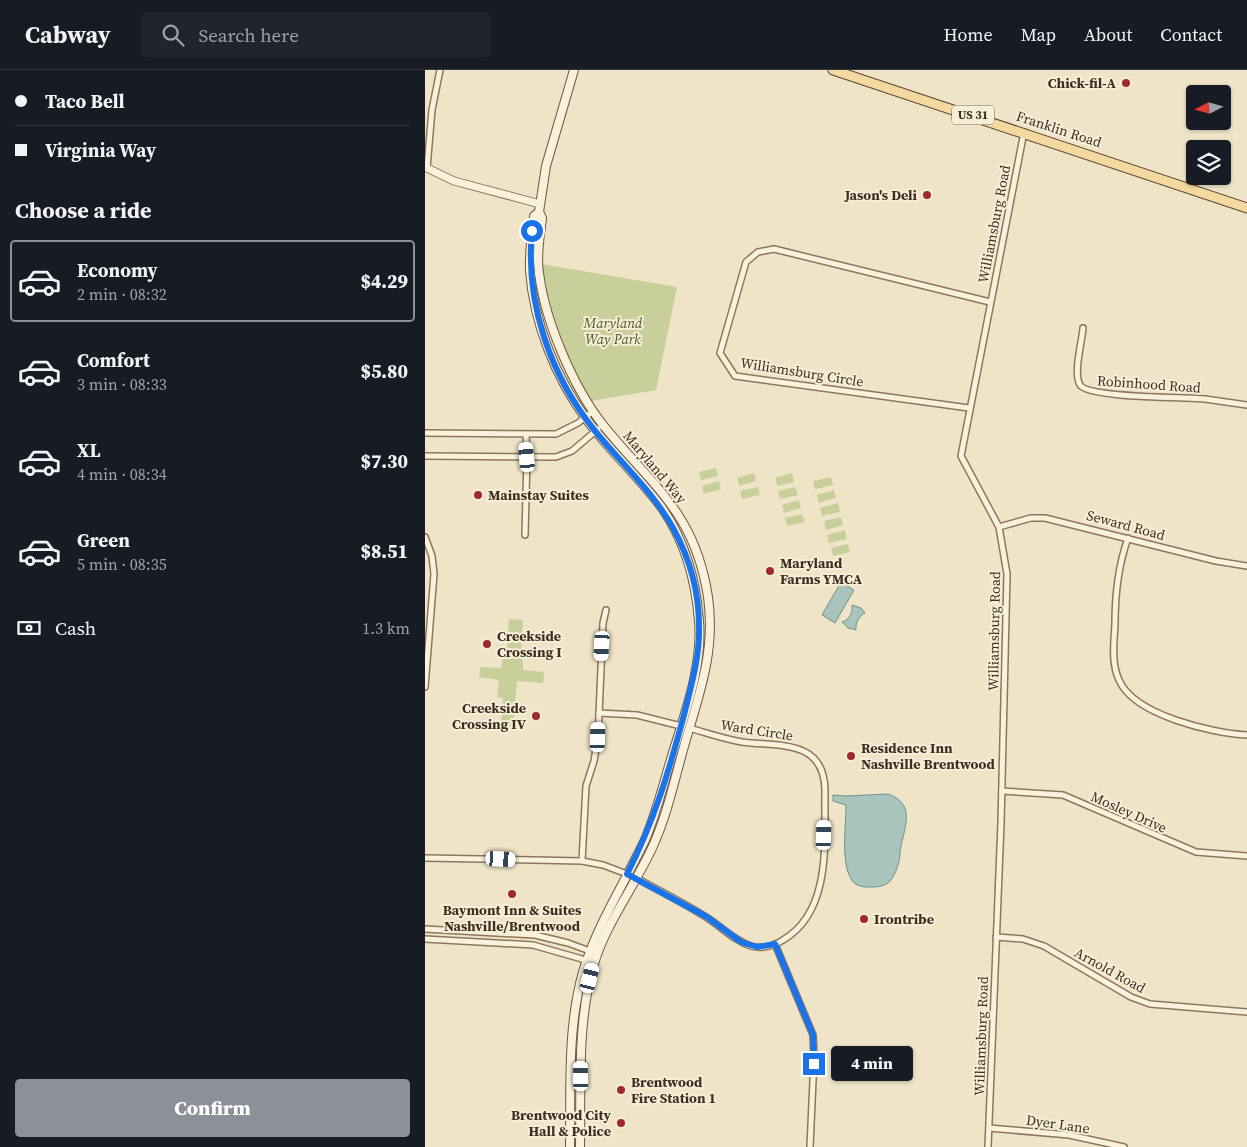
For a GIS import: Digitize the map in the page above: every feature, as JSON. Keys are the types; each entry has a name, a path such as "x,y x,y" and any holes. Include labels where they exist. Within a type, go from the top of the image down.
{"main road":[{"name":"Maryland Way","path":"570,1147 573,1026 578,992 590,962 636,878 663,823 685,727 699,644 696,589 680,542 656,502 595,431 565,386 536,309 530,256 534,216 539,208 546,166 574,70"},
{"name":"Franklin Road","path":"833,70 1024,132 1247,208"},
{"name":"Maryland Way","path":"539,208 543,218 539,272 559,345 576,382 593,411 603,425 665,495 691,538 706,588 711,646 702,688 685,727 655,815 627,874 595,953"},
{"path":"536,309 547,306"},
{"path":"656,502 665,495"},
{"path":"680,542 691,538"},
{"path":"699,644 711,646"},
{"path":"627,874 636,878"},
{"name":"Maryland Way","path":"580,1147 583,1027 590,962"},
{"path":"571,1080 581,1088"}],"street":[{"path":"440,70 432,110 426,168 459,182 539,208"},
{"name":"Williamsburg Road","path":"988,1147 1002,791 1007,574 999,527 961,456 989,302 1024,132"},
{"name":"Williamsburg Circle","path":"969,408 735,376 720,353 746,262 758,252 774,249 989,302"},
{"name":"Robinhood Road","path":"1083,328 1077,377 1081,387 1088,391 1119,395 1206,399 1247,405"},
{"path":"425,434 556,434 585,418 593,411"},
{"path":"425,456 557,457 572,451 603,425"},
{"path":"525,535 526,435"},
{"name":"Seward Road","path":"999,527 1031,518 1045,518 1216,561 1247,566"},
{"path":"425,538 434,568 425,687"},
{"path":"1128,538 1117,582 1115,610 1114,659 1122,688 1136,702 1147,709 1210,730 1247,736"},
{"path":"582,861 586,786 594,761 599,713 603,617 606,610"},
{"name":"Ward Circle","path":"599,713 637,715 741,742 792,746 807,754 822,772 825,785 825,806 823,870 819,891 802,924 790,936 775,944"},
{"name":"Mosley Drive","path":"1002,791 1063,795 1196,852 1247,856"},
{"path":"425,858 582,861 603,865 627,874"},
{"path":"636,878 707,917 741,942 757,947 775,944 813,1035 811,1147"},
{"path":"425,929 535,936 595,953"},
{"path":"447,941 448,931"},
{"name":"Arnold Road","path":"996,937 1023,939 1045,946 1131,997 1150,1004 1247,1012"},
{"path":"425,938 533,946 590,962"},
{"name":"Dyer Lane","path":"989,1128 1069,1135 1124,1147"}],"green space":[{"name":"Maryland Way Park","path":"542,264 677,287 656,390 591,401 567,362 550,315"},
{"path":"716,468 718,476 701,480 699,472"},
{"path":"754,473 756,481 739,486 737,478"},
{"path":"792,473 794,482 777,486 775,478"},
{"path":"831,477 833,485 815,489 813,481"},
{"path":"719,481 721,489 704,494 702,486"},
{"path":"758,487 760,495 742,499 740,491"},
{"path":"795,487 798,495 780,499 778,491"},
{"path":"834,490 836,498 819,503 817,495"},
{"path":"799,500 801,508 784,513 782,505"},
{"path":"838,503 840,512 822,516 820,508"},
{"path":"802,514 805,522 787,526 785,518"},
{"path":"841,517 843,525 826,530 824,521"},
{"path":"845,530 847,539 829,543 827,535"},
{"path":"848,544 850,552 833,556 831,548"},
{"path":"509,619 523,620 521,649 523,649 523,670 544,672 543,683 517,681 513,727 501,725 503,698 497,697 499,680 479,677 480,667 501,668 504,648 507,648"}],"water":[{"path":"841,582 854,590 835,623 822,615"},
{"path":"852,605 861,608 865,613 858,620 856,630 848,628 842,622 850,616"},
{"path":"888,794 903,805 906,812 905,828 896,871 885,885 875,887 860,886 854,883 847,870 845,842 846,805 833,801 833,795"}],"place":[{"name":"Chick-fil-A","path":"1126,83"},
{"name":"Jason's Deli","path":"927,195"},
{"name":"Mainstay Suites","path":"478,495"},
{"name":"Maryland Farms YMCA","path":"770,571"},
{"name":"Creekside Crossing I","path":"487,644"},
{"name":"Creekside Crossing IV","path":"536,716"},
{"name":"Residence Inn Nashville Brentwood","path":"851,756"},
{"name":"Baymont Inn & Suites Nashville/Brentwood","path":"512,894"},
{"name":"Irontribe","path":"864,919"},
{"name":"Brentwood Fire Station 1","path":"621,1090"},
{"name":"Brentwood City Hall & Police","path":"621,1123"}],"route":[{"path":"532,231 530,271 536,309 548,348 559,374 585,418 662,509 686,555 696,589 699,644 692,683 655,815 645,840 627,874 707,917 741,942 757,947 775,944 813,1035 814,1064"}]}
